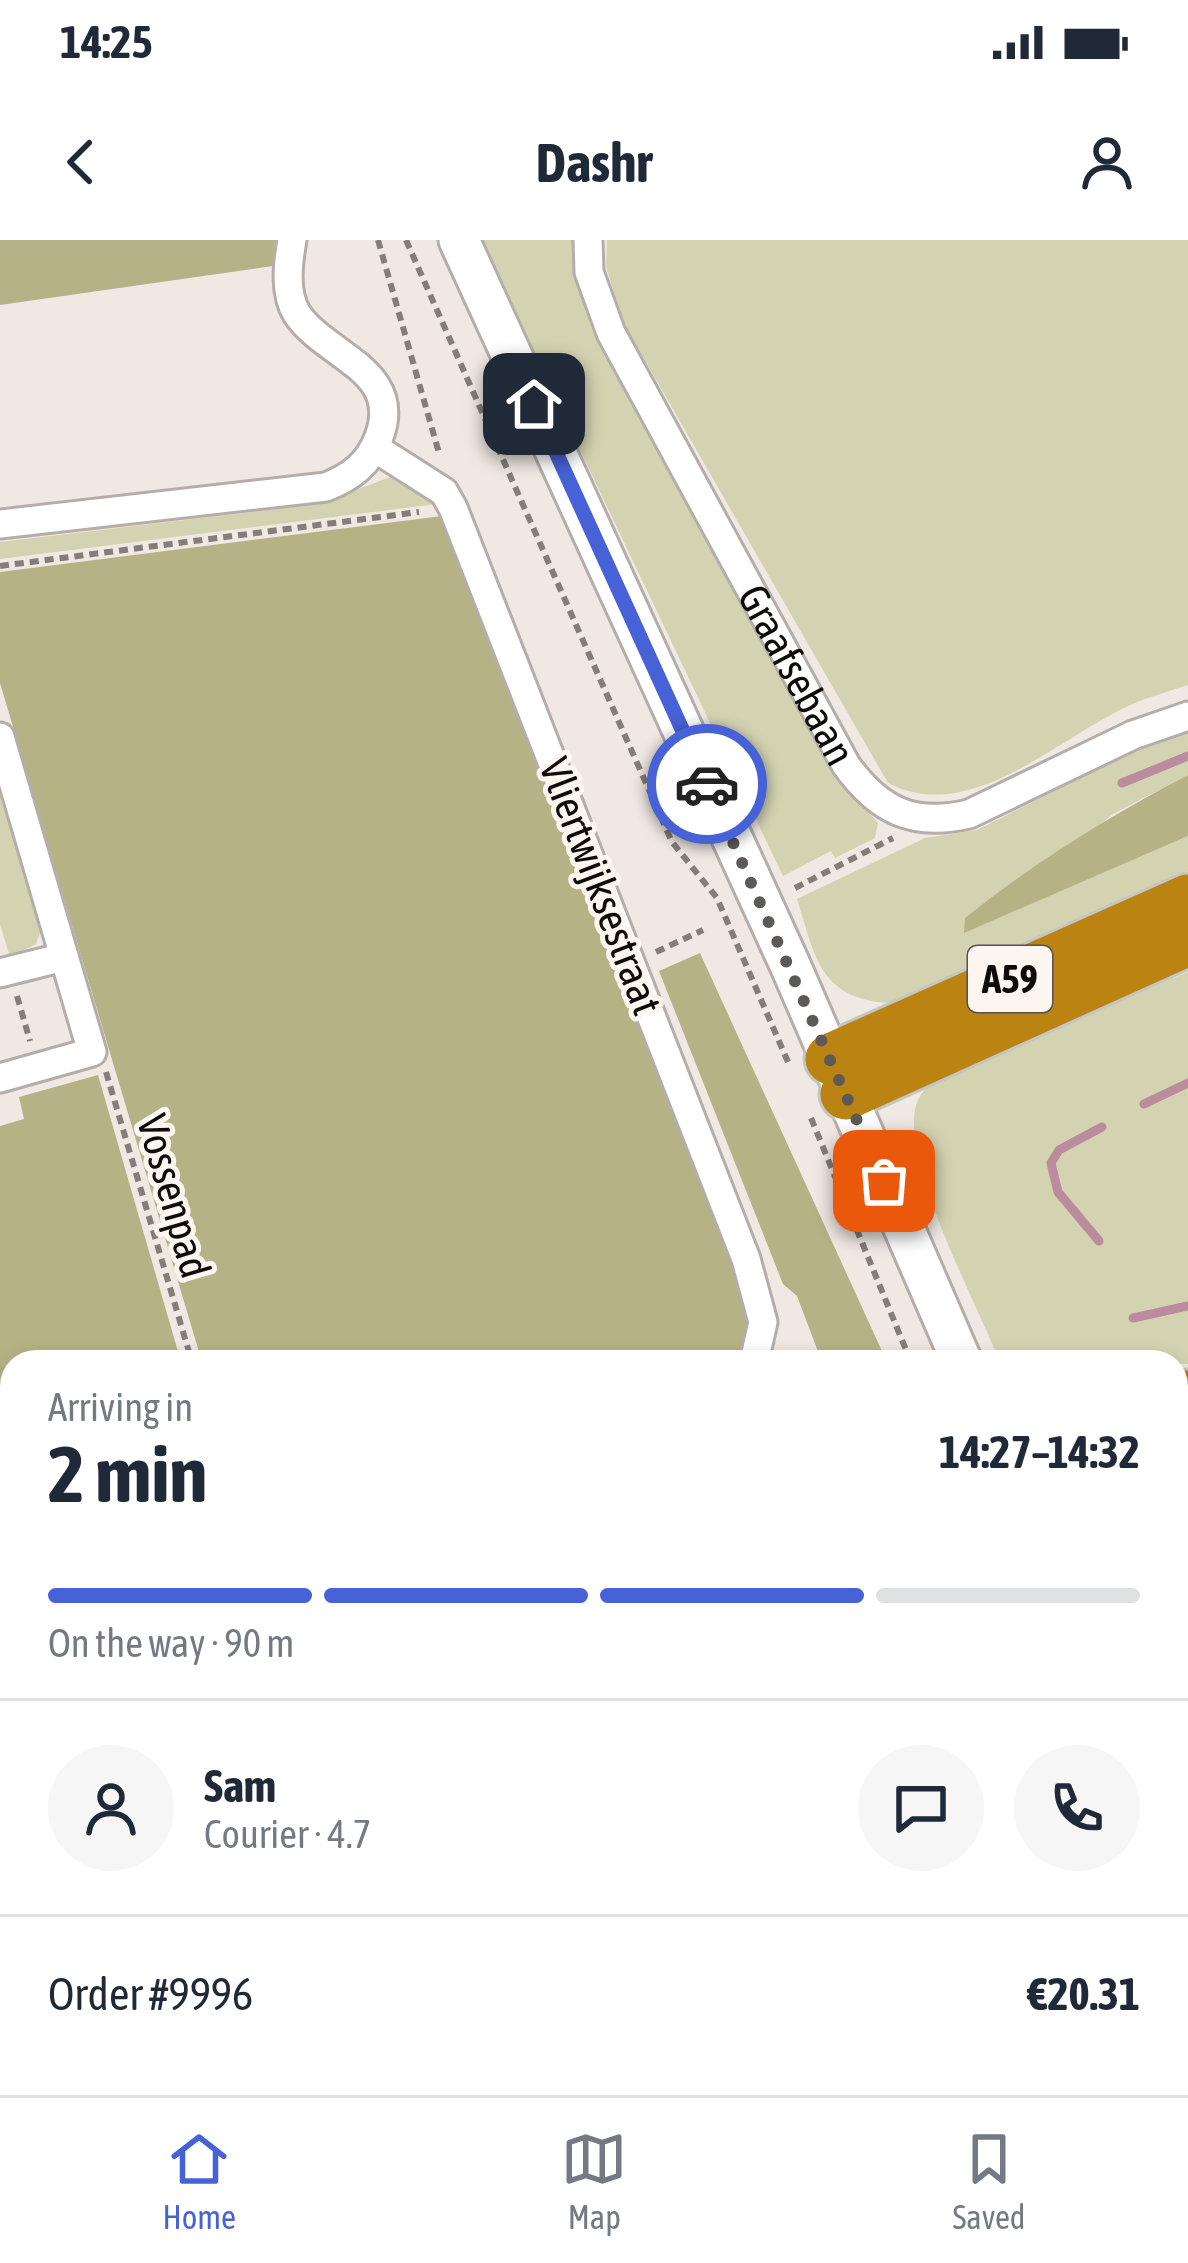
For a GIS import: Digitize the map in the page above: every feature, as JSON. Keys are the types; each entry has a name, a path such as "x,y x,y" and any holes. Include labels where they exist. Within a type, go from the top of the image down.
{"highway":[{"name":"A59","path":"819,1084 1188,900"},
{"name":"A59","path":"819,1084 1188,940"}],"street":[{"path":"0,524 326,487 348,478 375,448 383,400 359,363 294,310 288,262 292,240"},
{"path":"459,240 819,1084 955,1350"},
{"name":"Graafsebaan","path":"588,240 590,272 611,333 846,765 880,805 908,818"},
{"name":"Vliertwijksestraat","path":"375,448 444,491 453,508 746,1259 763,1322 757,1350"},
{"path":"908,818 941,821 969,814 1132,735 1188,716"},
{"path":"0,737 92,1052 0,1078"},
{"path":"0,973 64,957"}],"path":[{"name":"Vliertwijksestraat","path":"406,240 672,842 717,898 819,1084 907,1350"},
{"path":"796,888 888,844 908,818"},
{"path":"631,964 704,930"},
{"name":"Vossenpad","path":"92,1052 104,1063 188,1350"}],"green space":[{"path":"480,240 572,240 574,276 596,340 834,771 878,823 875,838 835,858 831,851 783,876"},
{"path":"607,240 1188,240 1188,685 1135,703 984,785 952,793 920,793 888,783 624,324 606,267"},
{"path":"393,476 420,485 437,504 0,559 0,542 318,504"},
{"path":"1188,733 1188,775 1113,814 965,932 1188,836 1188,871 888,1003 847,993 823,971 797,899 925,838 977,830 1141,748"},
{"path":"0,777 43,923 36,944 10,957 0,924"},
{"path":"1188,972 1188,1350 995,1350 922,1172 914,1116 918,1099 936,1076"}],"shaded area":[{"path":"0,240 275,240 273,266 0,305"},
{"path":"442,516 733,1263 747,1315 741,1350 198,1350 0,683 0,572"},
{"path":"1188,775 1188,836 964,933 965,918 1018,878 1101,823"},
{"path":"700,953 882,1350 817,1350 797,1296 783,1284 659,971"},
{"path":"98,1075 178,1350 0,1350 0,1126 24,1119 19,1097"}],"waterway":[{"path":"1122,783 1188,756"},
{"path":"1144,1104 1188,1083"},
{"path":"1099,1241 1058,1192 1051,1163 1059,1150 1102,1127"},
{"path":"1133,1318 1188,1306"}],"way so far":[{"path":"707,784 884,1181"}],"route":[{"path":"534,404 707,784"}]}
